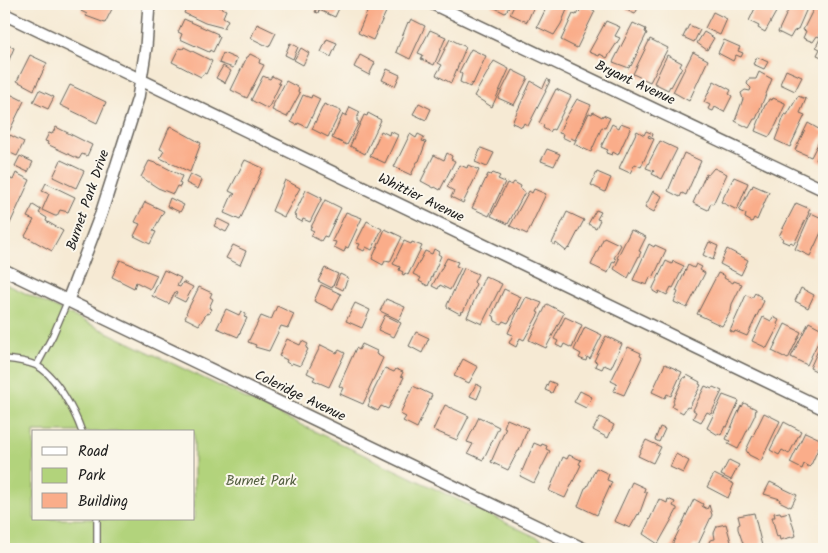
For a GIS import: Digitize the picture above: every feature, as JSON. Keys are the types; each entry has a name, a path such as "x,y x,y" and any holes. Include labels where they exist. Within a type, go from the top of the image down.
{"street":[{"name":"Burnet Park Drive","path":"68,300 101,214 138,98 146,47 149,4"},
{"name":"Bryant Avenue","path":"433,4 824,190"},
{"name":"Whittier Avenue","path":"4,14 824,409"},
{"name":"Coleridge Avenue","path":"4,270 584,549"}],"lane":[{"name":"Burnet Park Drive","path":"37,365 53,335 68,300"},
{"path":"4,359 18,360 37,365 57,383 78,420 81,430"},
{"path":"97,520 97,549"}],"green space":[{"name":"Burnet Park","path":"4,283 561,549 4,549"}],"building":[{"path":"84,4 114,5 105,23 86,16 87,14 81,11"},
{"path":"188,4 213,4 226,10 223,17 228,20 224,28 205,23 184,13"},
{"path":"319,4 341,4 335,17 319,10 318,13 315,12"},
{"path":"373,4 386,8 386,12 373,40 358,33 370,5 372,6"},
{"path":"493,4 511,4 505,13 491,6"},
{"path":"515,4 535,4 527,22 510,14"},
{"path":"548,4 569,5 554,35 537,27"},
{"path":"582,4 595,11 577,48 561,40 573,14 579,13"},
{"path":"629,4 640,4 635,14 626,10"},
{"path":"757,4 780,5 765,32 758,28 759,26 749,21"},
{"path":"791,4 809,4 798,29 794,31 790,38 778,32"},
{"path":"815,6 824,11 824,27 819,37 817,36 813,42 803,38 806,31 803,30"},
{"path":"713,12 727,19 720,35 705,28"},
{"path":"184,19 218,34 217,36 220,37 213,52 180,39 182,34 178,32"},
{"path":"411,19 425,26 410,59 396,52"},
{"path":"606,21 620,27 615,36 620,38 607,58 600,54 599,56 589,52"},
{"path":"633,23 646,29 645,32 647,33 629,68 613,62"},
{"path":"257,24 276,33 269,47 251,38"},
{"path":"689,25 700,30 694,42 683,37"},
{"path":"430,30 446,37 434,65 421,59 423,55 418,53"},
{"path":"824,30 824,58 817,55 820,49 816,47"},
{"path":"704,32 714,38 707,50 697,43"},
{"path":"327,39 337,43 331,57 321,52"},
{"path":"450,39 466,47 451,83 436,75 442,65 438,63"},
{"path":"650,39 668,48 650,82 633,74"},
{"path":"724,40 740,47 738,51 743,53 741,57 736,55 733,61 718,53"},
{"path":"4,43 14,48 4,72"},
{"path":"290,43 298,47 293,59 285,55"},
{"path":"184,47 212,61 206,74 204,73 201,77 172,62 179,48 183,49"},
{"path":"301,48 309,53 303,65 294,60"},
{"path":"471,49 486,56 470,87 460,82 462,74 459,72"},
{"path":"693,52 708,60 689,101 673,92"},
{"path":"223,53 237,59 233,68 219,63"},
{"path":"250,54 260,59 259,63 264,65 247,98 231,90"},
{"path":"30,55 47,63 34,90 17,81"},
{"path":"360,55 375,63 369,75 354,67"},
{"path":"667,55 682,63 680,66 682,67 668,90 654,83"},
{"path":"757,57 768,62 764,69 753,64"},
{"path":"494,61 509,69 492,107 474,96"},
{"path":"223,66 231,71 225,83 216,78"},
{"path":"387,69 400,75 395,86 382,80"},
{"path":"512,70 528,78 514,105 498,98"},
{"path":"786,70 802,77 795,91 780,84"},
{"path":"759,72 772,79 756,119 754,119 749,128 735,121 743,99 741,93 745,90 750,91 751,88 747,84 749,79 756,79"},
{"path":"263,76 270,79 272,76 280,80 278,83 280,84 268,109 251,100"},
{"path":"547,79 550,81 546,91 528,126 524,123 522,127 512,123 531,81 543,88"},
{"path":"286,81 299,88 298,92 300,93 287,117 272,110"},
{"path":"714,81 731,90 729,94 732,96 724,112 715,107 713,111 708,109 710,105 704,102"},
{"path":"70,85 106,102 97,123 60,105"},
{"path":"556,89 571,96 554,130 552,129 550,132 543,128 544,125 539,123"},
{"path":"39,90 54,97 48,109 33,102"},
{"path":"10,94 24,101 9,132 4,129 4,108"},
{"path":"303,95 311,98 312,95 320,99 307,127 291,122"},
{"path":"798,96 806,99 800,113 805,115 790,147 775,140 785,114 787,115"},
{"path":"773,98 785,103 785,105 769,137 755,131 765,105 769,99 772,100"},
{"path":"577,99 591,105 575,140 571,138 570,141 562,137 563,134 559,133"},
{"path":"419,103 431,109 426,120 413,114"},
{"path":"324,104 341,111 328,137 312,129"},
{"path":"350,107 360,112 357,118 359,122 347,145 332,138 343,114 346,116"},
{"path":"593,112 602,117 603,115 610,118 605,128 602,127 591,152 574,144 589,113 592,114"},
{"path":"368,113 381,120 365,154 350,146 364,115 367,116"},
{"path":"621,123 631,127 618,155 613,152 612,155 606,153 608,150 601,147 612,124 619,128"},
{"path":"808,123 824,132 811,157 795,150"},
{"path":"170,126 201,143 190,172 160,158 164,151 160,149"},
{"path":"56,127 92,145 87,156 82,154 79,159 47,144 48,142 45,141 49,133 52,134"},
{"path":"381,131 389,135 390,131 398,135 385,163 370,156"},
{"path":"637,131 644,135 646,131 653,134 652,137 649,135 648,137 654,139 641,167 635,164 630,173 619,168"},
{"path":"410,134 416,138 418,134 424,137 422,141 426,142 411,175 394,167"},
{"path":"10,135 24,142 17,156 4,150"},
{"path":"824,140 824,164 816,160"},
{"path":"660,141 677,149 662,179 652,174 654,171 646,168"},
{"path":"481,148 494,153 487,167 475,162"},
{"path":"547,149 560,154 554,166 541,161"},
{"path":"447,153 455,161 440,190 421,181 434,155 444,160"},
{"path":"684,153 701,161 686,195 682,193 680,197 668,191"},
{"path":"20,156 33,162 28,172 15,166"},
{"path":"61,160 84,171 76,188 53,177"},
{"path":"245,160 263,168 240,220 224,213 232,195 235,194 229,191"},
{"path":"149,161 182,176 179,183 181,184 180,187 177,186 173,194 158,188 141,177"},
{"path":"460,165 467,168 468,165 479,170 463,203 451,197 454,191 447,187"},
{"path":"714,168 727,174 713,204 711,203 708,210 693,203 706,174 708,175"},
{"path":"597,172 611,178 605,192 591,185"},
{"path":"16,173 30,180 8,228 4,226 4,189 9,178 13,180"},
{"path":"493,173 500,176 498,179 505,182 489,216 472,208 488,174 491,175"},
{"path":"190,174 202,180 198,189 186,183"},
{"path":"734,177 748,183 737,210 721,202"},
{"path":"285,180 300,188 284,217 272,211"},
{"path":"514,182 521,186 520,189 525,192 508,224 491,216 507,183 512,185"},
{"path":"46,183 75,197 68,212 60,210 57,216 55,216 42,210 49,194 42,191"},
{"path":"753,185 769,192 757,220 754,218 752,222 745,218 746,214 739,211"},
{"path":"534,189 546,194 527,234 510,226 529,191 532,193"},
{"path":"306,190 322,198 310,222 303,219 302,222 295,218 296,216 294,215"},
{"path":"653,191 662,196 654,212 645,207"},
{"path":"170,198 184,205 180,212 167,206"},
{"path":"325,200 341,208 327,237 324,236 321,241 311,236 314,231 310,229"},
{"path":"145,202 164,211 153,231 156,232 150,244 134,236 140,224 135,222"},
{"path":"796,203 810,209 794,244 791,242 789,244 782,241 783,238 779,236"},
{"path":"33,205 41,210 39,213 47,218 46,221 63,231 52,251 25,236 34,220 27,217"},
{"path":"596,210 601,212 597,219 600,220 596,228 588,224"},
{"path":"346,212 362,218 348,248 346,247 344,252 334,247 336,242 332,241"},
{"path":"567,212 584,220 569,249 566,251 556,243 555,245 552,243"},
{"path":"811,213 824,219 824,226 810,256 795,249"},
{"path":"218,219 230,225 226,232 214,226"},
{"path":"367,221 382,229 372,250 366,247 364,251 358,248 360,244 356,243"},
{"path":"385,229 402,237 390,262 385,261 383,265 372,259"},
{"path":"631,230 646,237 628,278 614,269 619,259 617,258"},
{"path":"604,237 621,245 614,258 616,259 615,262 613,261 608,273 591,265"},
{"path":"404,241 422,246 408,275 402,274 403,272 399,270 400,267 393,264"},
{"path":"709,242 718,246 713,260 703,255"},
{"path":"649,244 666,250 653,278 650,277 647,285 633,280"},
{"path":"233,245 246,251 240,265 226,258"},
{"path":"434,249 441,256 428,286 419,281 421,278 413,274 425,251 432,254"},
{"path":"727,249 748,260 741,275 720,264"},
{"path":"447,258 458,262 456,266 461,268 450,290 440,285 438,289 432,286"},
{"path":"120,260 157,275 150,289 136,282 134,288 112,277"},
{"path":"666,261 672,264 673,261 684,266 673,288 671,287 667,295 659,291 658,294 653,291"},
{"path":"696,264 702,267 700,270 705,273 687,308 674,302 678,292 676,291 688,265 694,268"},
{"path":"325,268 338,274 332,288 318,281"},
{"path":"464,268 478,274 474,282 476,284 463,312 461,311 460,314 447,307 447,305"},
{"path":"164,270 181,278 177,286 180,287 183,282 193,287 185,302 175,297 177,293 175,292 169,304 152,296"},
{"path":"718,273 733,283 734,281 742,284 732,304 731,311 722,326 697,314"},
{"path":"340,274 348,278 343,290 335,286"},
{"path":"485,276 502,284 482,324 467,317"},
{"path":"321,285 341,294 333,310 314,301"},
{"path":"199,287 212,293 210,297 213,299 209,308 212,309 199,325 185,318"},
{"path":"801,288 814,295 808,308 795,301"},
{"path":"504,289 521,297 508,323 503,321 501,324 495,321 492,315"},
{"path":"755,293 764,301 747,336 730,331 746,295 752,298"},
{"path":"526,297 542,303 537,312 539,313 524,340 520,338 516,347 509,343 513,335 508,333"},
{"path":"386,299 405,307 399,320 380,311"},
{"path":"355,303 370,310 362,328 346,321"},
{"path":"547,304 564,313 546,348 529,340"},
{"path":"277,306 294,314 288,328 281,326 269,351 255,347 256,345 248,342 261,316 271,320"},
{"path":"226,309 239,315 241,311 246,314 244,317 247,318 238,337 217,328"},
{"path":"385,315 401,323 394,337 378,330"},
{"path":"565,317 582,325 572,348 564,344 562,348 556,345 558,341 554,339"},
{"path":"763,317 771,321 773,317 779,320 777,324 779,325 767,348 752,341"},
{"path":"809,322 824,330 807,365 791,357"},
{"path":"785,324 801,332 788,359 772,351"},
{"path":"585,327 602,335 590,359 587,357 586,361 579,358 581,354 574,350"},
{"path":"416,332 429,338 422,353 409,346"},
{"path":"606,336 622,344 611,368 604,365 602,369 595,366 597,362 594,361"},
{"path":"824,337 824,375 810,368"},
{"path":"287,339 300,345 302,341 308,344 306,348 308,349 300,366 292,363 291,365 286,362 287,360 279,356"},
{"path":"362,344 377,351 376,354 383,358 363,404 340,394 343,388 339,386 356,348 359,350"},
{"path":"321,345 337,353 339,350 345,353 329,387 313,380 315,377 307,373"},
{"path":"628,347 641,353 640,356 642,357 624,395 614,391 617,384 611,381"},
{"path":"463,359 478,367 469,383 454,376"},
{"path":"665,364 682,372 671,396 667,394 665,398 652,392"},
{"path":"385,368 394,372 396,369 403,372 401,376 404,377 388,409 381,406 378,411 368,406 369,400"},
{"path":"687,375 700,382 699,384 701,385 689,408 687,407 683,413 672,407 684,377 686,378"},
{"path":"549,381 556,384 552,393 545,390"},
{"path":"476,384 482,387 477,399 470,396"},
{"path":"413,386 432,395 417,428 403,421 406,417 400,414"},
{"path":"705,386 722,391 711,414 707,412 701,422 693,418 696,412 693,410"},
{"path":"580,391 592,397 586,408 574,402"},
{"path":"723,395 739,401 727,427 725,426 721,435 718,433 718,435 707,428"},
{"path":"744,403 756,409 755,415 738,449 728,444 730,441 726,439"},
{"path":"445,405 469,416 457,440 433,430"},
{"path":"764,413 780,421 761,461 749,455 746,450"},
{"path":"479,417 499,427 483,460 468,453 473,444 467,442"},
{"path":"600,417 614,425 608,438 593,430"},
{"path":"507,419 528,428 519,451 508,470 491,462 506,428 504,427"},
{"path":"784,422 801,431 789,454 782,450 779,455 770,450"},
{"path":"660,427 665,429 659,442 655,440"},
{"path":"805,432 822,440 811,465 809,467 804,464 802,469 790,463"},
{"path":"646,440 661,447 653,463 638,456"},
{"path":"534,443 547,446 546,449 550,451 534,483 520,476"},
{"path":"676,454 689,461 683,473 670,467"},
{"path":"569,455 581,460 579,464 581,465 565,498 549,491 563,457 567,459"},
{"path":"729,460 739,465 731,480 721,475"},
{"path":"596,468 609,474 607,480 612,482 597,515 578,506"},
{"path":"714,474 734,484 728,498 707,487"},
{"path":"632,482 645,488 644,491 647,493 639,515 630,528 614,521"},
{"path":"770,482 797,495 791,507 779,501 780,499 764,494"},
{"path":"659,499 667,503 668,499 675,502 673,506 677,510 658,544 643,534"},
{"path":"694,499 703,504 702,506 707,509 709,505 712,515 698,545 695,544 691,549 670,549"},
{"path":"780,512 781,514 789,512 796,536 780,540 779,536 777,537 772,517 775,517 774,513"},
{"path":"754,513 762,546 745,549 738,529 740,524 738,516"},
{"path":"726,524 733,549 706,549 710,540 715,539 714,533 717,526"}]}
